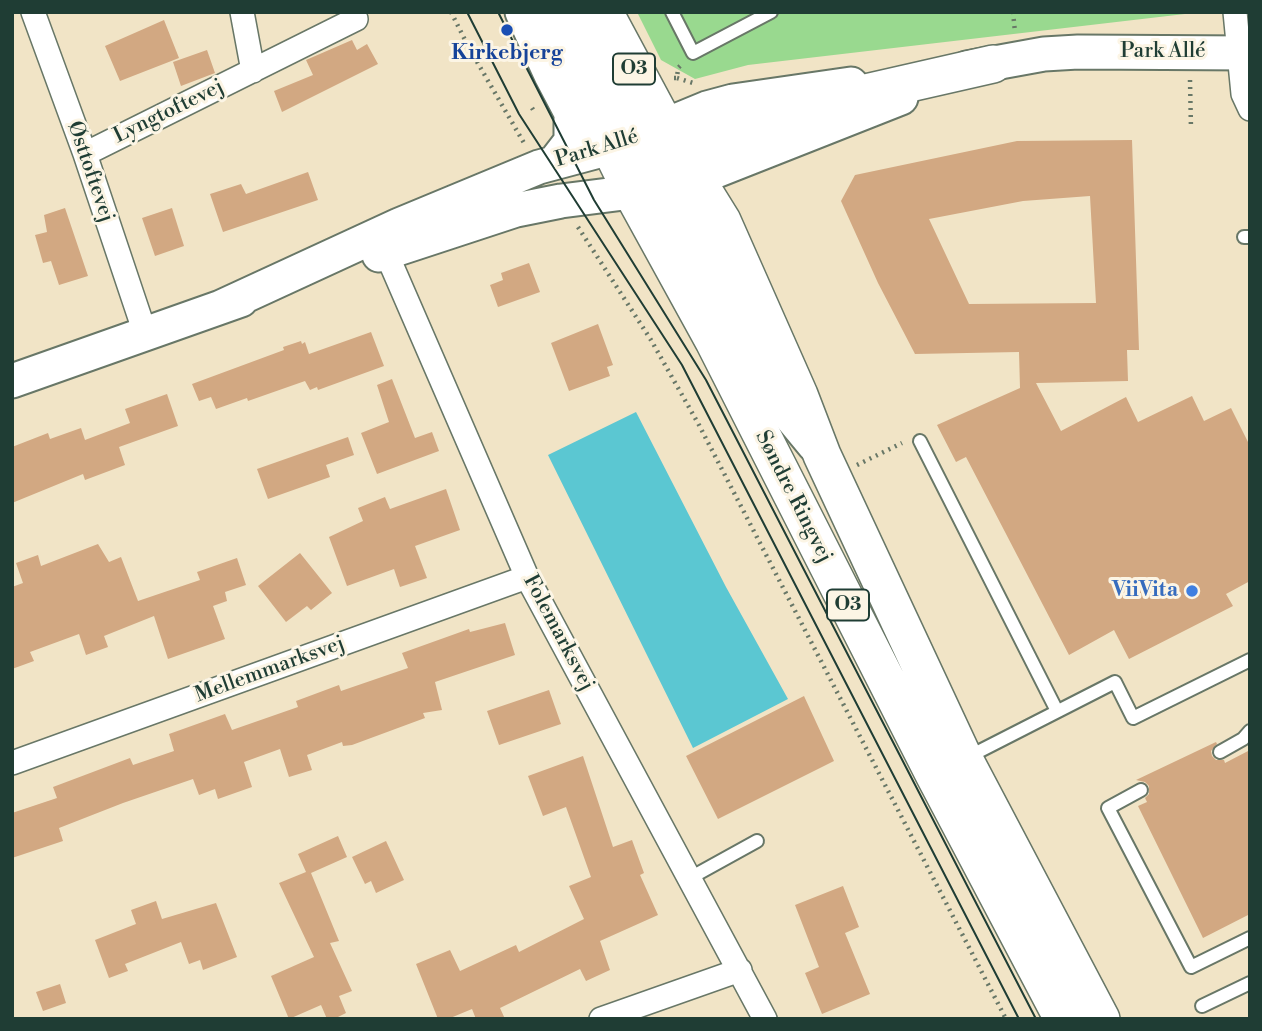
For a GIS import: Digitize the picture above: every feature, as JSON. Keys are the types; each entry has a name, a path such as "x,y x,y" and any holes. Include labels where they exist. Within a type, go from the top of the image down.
{"main road":[{"name":"Søndre Ringvej","path":"544,12 655,160 732,242 799,395 834,463 964,759 1101,1019"},
{"name":"Søndre Ringvej","path":"604,12 714,341 934,774 1063,1019"},
{"path":"655,160 745,127 848,97 993,64"}],"street":[{"name":"Østtoftevej","path":"33,12 85,154 145,333"},
{"path":"242,12 253,71"},
{"path":"522,12 571,113 571,141 546,165"},
{"path":"569,12 655,160"},
{"path":"1235,12 1244,53 1243,94 1250,109"},
{"name":"Lyngtoftevej","path":"85,154 356,19"},
{"name":"Park Allé","path":"993,64 1019,58 1067,53 1244,53"},
{"name":"Park Allé","path":"12,381 221,307 382,244 546,165 655,160"},
{"name":"Park Allé","path":"382,244 561,201 655,160"},
{"name":"Folemarksvej","path":"382,244 527,577 765,1019"},
{"name":"Mellemmarksvej","path":"12,763 527,577"},
{"path":"601,1019 740,970"}],"lane":[{"path":"672,12 693,53 771,12"},
{"path":"920,441 1057,711"},
{"path":"964,759 1115,682 1133,718 1250,660"},
{"path":"1220,752 1243,739 1250,731"},
{"path":"1141,790 1108,808 1191,967 1250,938"},
{"path":"690,878 757,841"},
{"path":"1202,1006 1250,982"}],"path":[{"path":"451,12 469,48 546,165"},
{"path":"1189,51 1191,129"},
{"path":"677,78 678,68 693,53"},
{"path":"668,78 694,83"},
{"path":"561,201 652,340 699,425 1006,1019"},
{"path":"834,463 908,440 920,441"}],"green space":[{"path":"637,12 1202,12 748,65 695,79 661,60"}],"water":[{"path":"636,412 726,587 788,699 693,748 548,455"}],"building":[{"path":"164,20 179,58 120,81 105,46"},
{"path":"352,40 357,50 367,44 378,64 282,112 274,91 313,75 306,60"},
{"path":"207,50 215,73 181,86 173,62"},
{"path":"1132,140 1139,350 1127,350 1128,381 1036,383 1061,431 1126,397 1138,422 1192,396 1204,421 1231,408 1250,446 1250,581 1226,594 1233,606 1129,659 1114,630 1069,655 966,457 956,462 937,425 1020,388 1019,352 915,354 878,283 841,201 855,175 1017,141","holes":["1090,196 1096,303 969,304 929,219 1023,201"]},
{"path":"308,172 318,200 223,232 210,194 241,184 246,194"},
{"path":"65,208 88,276 59,285 51,261 43,263 35,235 47,232 44,215"},
{"path":"172,208 184,246 155,256 142,218"},
{"path":"529,263 540,292 498,307 490,285 503,280 501,273"},
{"path":"598,324 613,365 607,367 610,376 569,391 551,343"},
{"path":"371,332 384,366 318,390 317,387 310,390 305,381 216,409 211,397 199,401 192,384 284,350 283,347 301,341 302,344 305,342 309,354"},
{"path":"392,379 415,438 432,432 439,451 377,474 361,433 389,422 377,385"},
{"path":"167,394 178,426 119,447 125,465 85,480 83,474 12,503 12,447 48,433 50,439 81,428 85,440 130,423 125,409"},
{"path":"348,437 354,455 326,465 330,477 268,499 257,469"},
{"path":"446,489 460,530 415,546 427,578 400,587 394,569 347,586 329,537 363,521 358,508 385,497 390,509"},
{"path":"98,544 109,562 121,557 138,601 200,580 197,572 237,558 246,585 225,592 227,601 213,606 225,639 168,659 154,616 104,636 108,647 86,655 79,634 30,652 34,661 12,669 12,587 23,583 16,563 38,555 41,566"},
{"path":"300,553 332,593 311,610 307,606 286,622 258,586"},
{"path":"505,623 515,655 435,682 442,710 423,713 425,718 352,745 343,746 342,742 307,755 312,770 289,777 280,749 244,762 252,787 218,799 215,789 199,795 193,779 123,803 59,828 63,841 12,858 12,813 57,798 53,787 130,758 133,765 174,751 169,734 225,714 232,730 298,707 296,701 339,685 341,691 408,668 402,653 469,629 470,632"},
{"path":"549,690 561,724 499,745 487,711"},
{"path":"804,696 834,761 718,819 686,756"},
{"path":"1216,742 1211,751 1212,756 1216,760 1224,760 1225,763 1250,750 1250,914 1203,938 1138,806 1147,802 1145,798 1149,794 1149,786 1136,780"},
{"path":"583,756 613,847 632,840 644,873 640,875 658,915 600,941 610,970 586,981 580,969 500,1008 505,1019 476,1019 472,1009 448,1019 438,1019 416,964 450,950 460,971 516,945 519,952 584,919 569,886 591,877 566,807 543,816 528,776"},
{"path":"338,836 347,857 311,873 339,941 330,943 352,991 339,996 346,1013 334,1019 327,1019 321,1005 289,1019 271,976 314,957 279,883 306,872 298,854"},
{"path":"386,841 404,880 376,893 371,881 365,884 352,857"},
{"path":"843,886 859,927 845,933 870,994 822,1014 805,973 819,967 795,905"},
{"path":"156,901 162,919 216,903 237,957 203,970 200,960 189,964 181,942 125,964 128,971 109,978 95,940 136,924 131,910"},
{"path":"60,984 66,1003 43,1011 36,992"}],"tram line":[{"path":"467,12 519,114 682,365 1019,1019"},
{"path":"498,12 594,200 706,380 1036,1019"}],"place":[{"name":"Kirkebjerg","path":"507,30"},
{"name":"ViiVita","path":"1192,591"}]}
